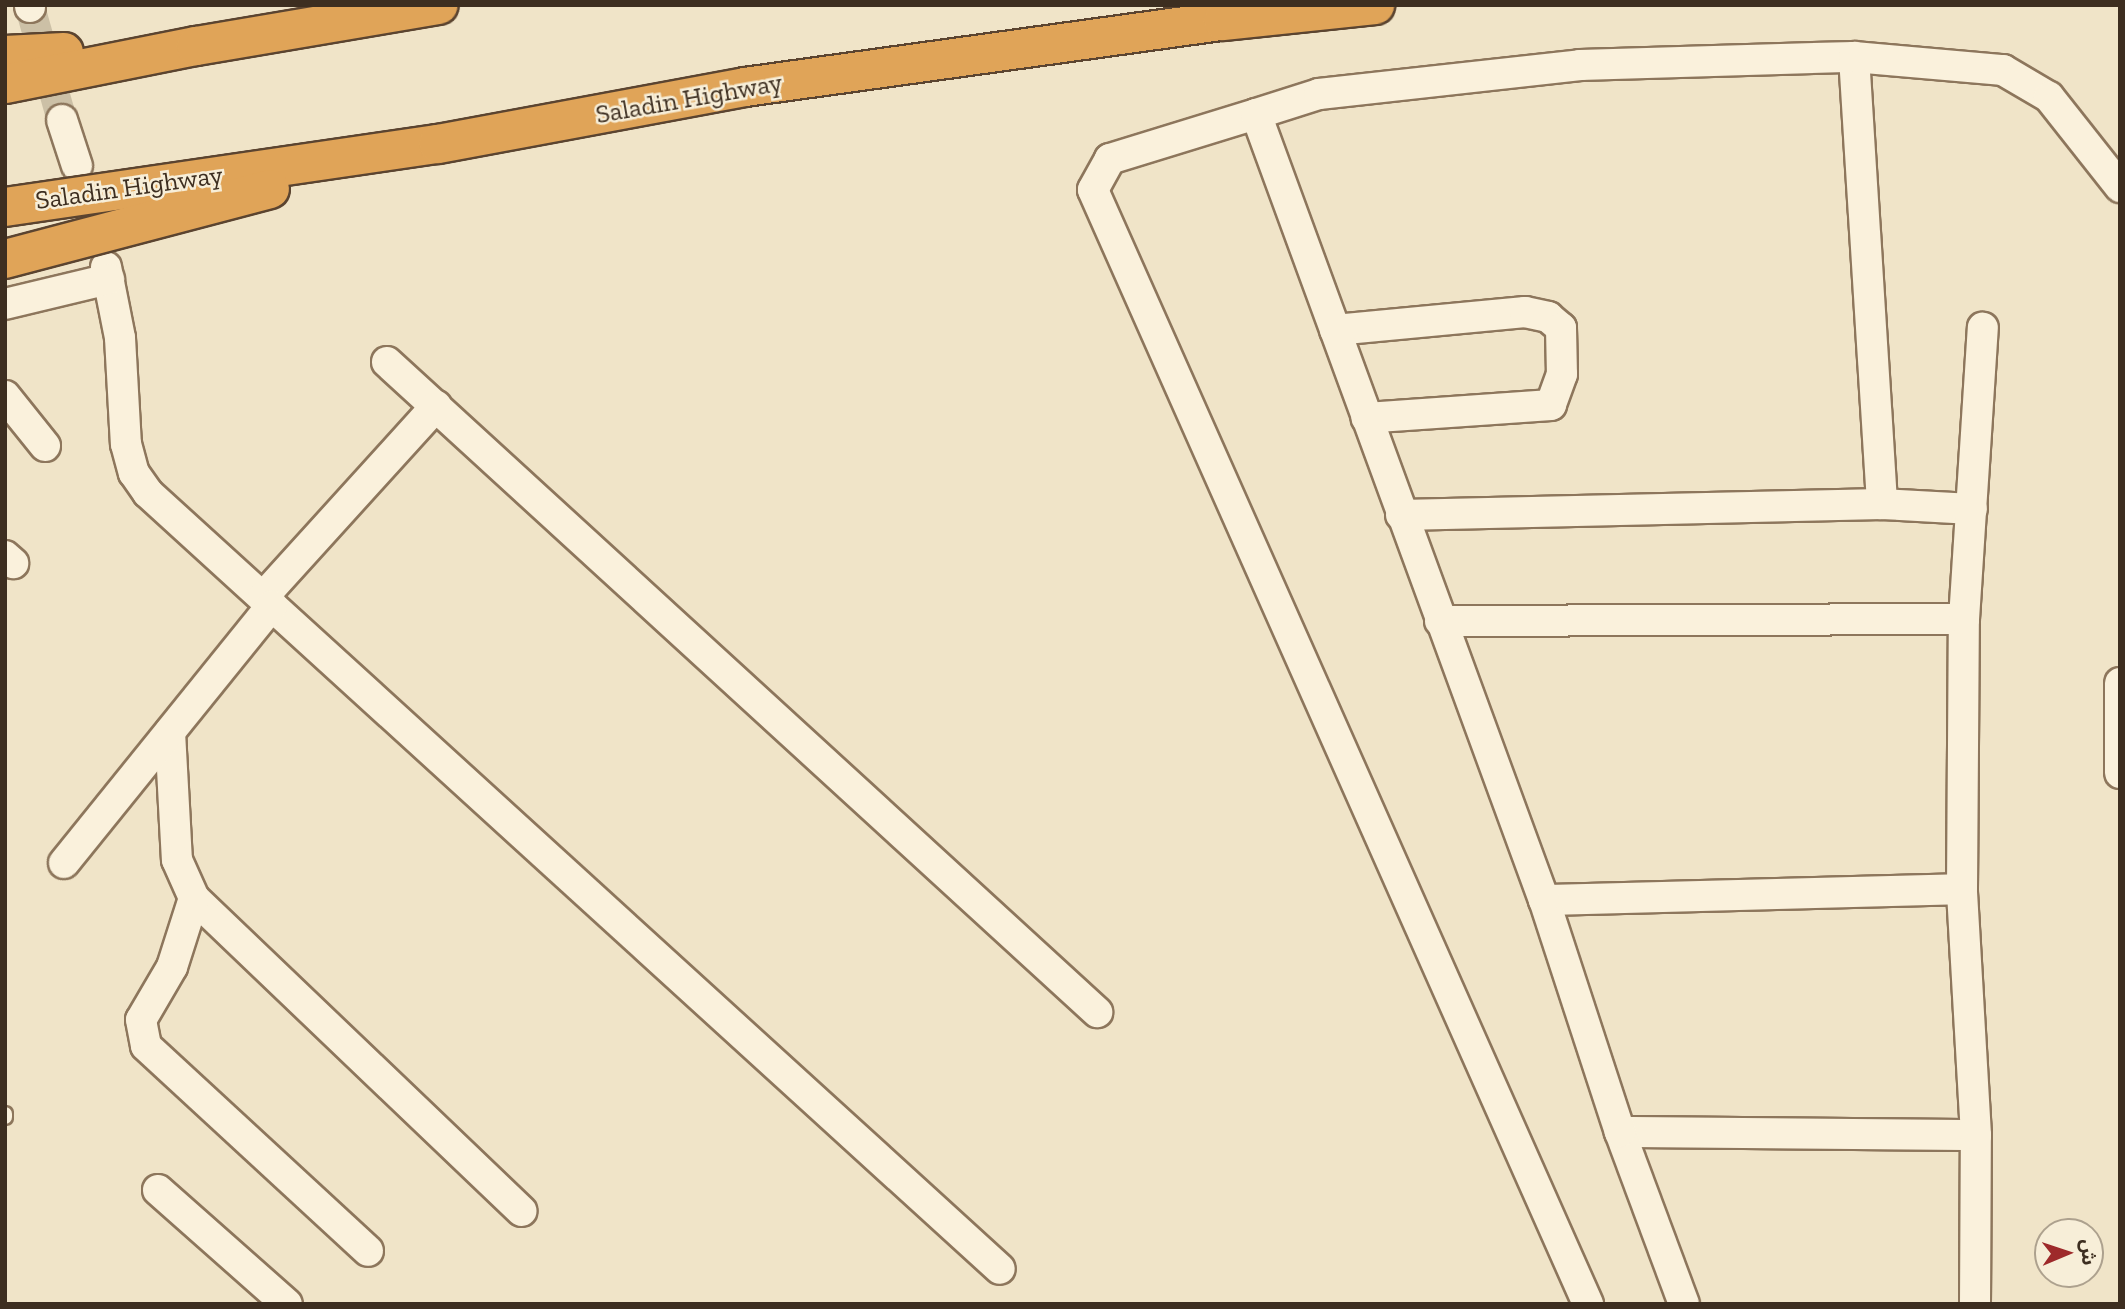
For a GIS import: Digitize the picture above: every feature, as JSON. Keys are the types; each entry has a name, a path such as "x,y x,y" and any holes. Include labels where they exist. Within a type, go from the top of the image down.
{"highway":[{"path":"5,84 196,46 439,5"},
{"name":"Saladin Highway","path":"5,207 438,144 744,87 1223,21 1375,5"},
{"path":"5,55 196,46"},
{"path":"5,259 438,144"}],"street":[{"path":"1854,57 1882,504"},
{"path":"1588,1304 1093,190 1110,159 1318,94 1580,65 1854,57 2003,70 2049,97 2087,139 2120,187"},
{"path":"1256,114 1401,515 1545,900 1620,1132 1684,1304"},
{"path":"62,120 77,166"},
{"path":"5,304 107,273 120,338 126,444 134,473 148,493 1000,1269"},
{"path":"1335,330 1525,312 1548,317 1561,328 1562,374 1551,405 1366,418"},
{"path":"1975,1304 1976,1135 1962,889 1964,619 1983,328"},
{"path":"387,362 1097,1012"},
{"path":"5,396 45,446"},
{"path":"64,863 170,732 267,601 436,406"},
{"path":"1401,515 1882,504 1972,509"},
{"path":"1440,621 1964,619"},
{"path":"2120,683 2120,773"},
{"path":"170,732 177,860 194,898 522,1211"},
{"path":"1545,900 1962,889"},
{"path":"194,898 172,967 141,1020 146,1046 368,1251"},
{"path":"1620,1132 1976,1135"},
{"path":"158,1190 287,1304"}],"tunnel":[{"path":"30,7 62,120"}]}
